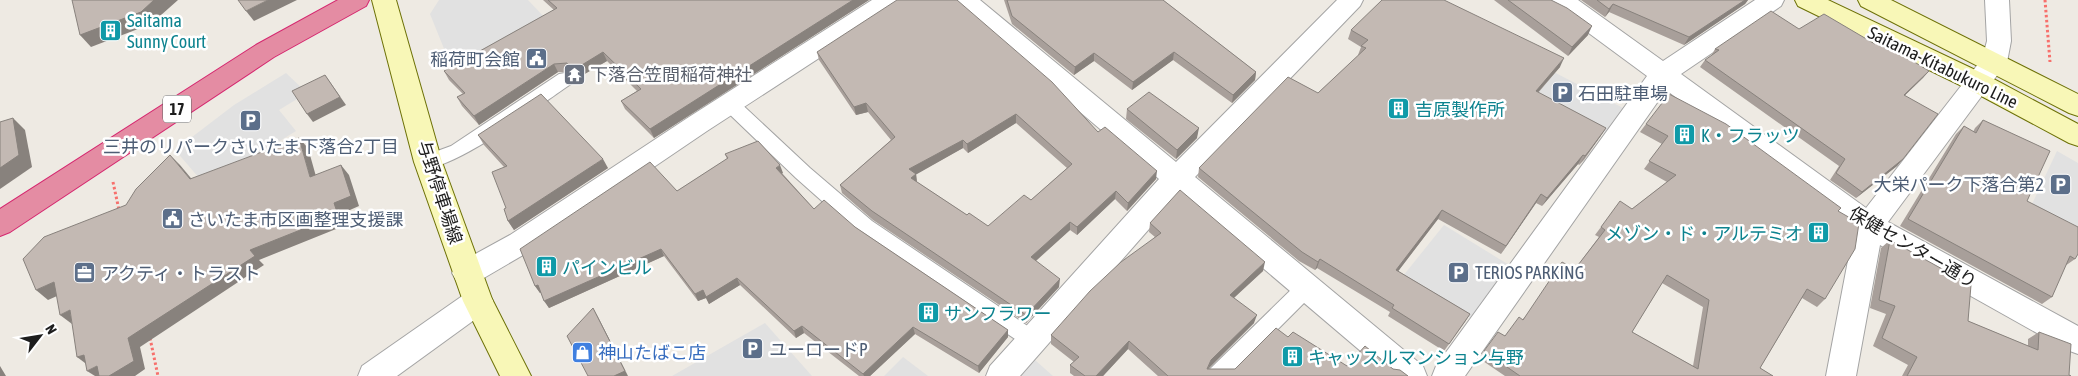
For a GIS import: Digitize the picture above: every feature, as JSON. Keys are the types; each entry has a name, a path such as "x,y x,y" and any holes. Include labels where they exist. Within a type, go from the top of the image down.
{"highway":[{"name":"17","path":"0,224 265,51 357,0"}],"main road":[{"name":"与野停車場線","path":"384,0 428,162 478,301 516,376"},
{"name":"Saitama-Kitabukuro Line","path":"1808,0 1987,72 2078,106"},
{"name":"Saitama-Kitabukuro Line","path":"1870,0 1987,72 2078,136"}],"street":[{"path":"467,273 520,243 729,103 890,0"},
{"path":"964,0 1412,376"},
{"path":"1002,376 1176,179 1351,0"},
{"name":"保健センター通り","path":"1561,0 1870,225 2078,341"},
{"path":"1447,376 1663,74 1772,0"},
{"path":"1841,376 1870,225 1987,72 1999,41 1997,0"},
{"path":"373,376 478,301"}],"lane":[{"path":"428,162 457,151 565,79"},
{"path":"729,103 803,173 865,227 1034,341"},
{"path":"1217,376 1306,288"}],"path":[{"path":"2046,0 2050,64"},
{"path":"111,174 120,213"},
{"path":"149,338 158,376"}],"shaded area":[{"path":"439,0 528,0 547,20 453,71 430,14"},
{"name":"石田駐車場","path":"1519,54 1625,109 1607,134 1500,78"},
{"name":"三井のリパークさいたま下落合2丁目","path":"286,73 307,93 279,110 296,131 206,186 175,150 234,105"},
{"name":"大栄パーク下落合第2","path":"2057,151 2078,163 2078,230 2031,206"},
{"name":"TERIOS PARKING","path":"1444,225 1514,268 1475,321 1403,276"},
{"name":"ユーロードP","path":"765,323 812,376 672,376"},
{"path":"903,357 928,376 884,376"},
{"path":"1035,360 1053,376 1021,376"}],"building":[{"path":"72,0 154,0 141,12 80,35"},
{"path":"238,0 268,0 246,11"},
{"path":"548,0 853,0 650,129 621,101 641,89 603,52 572,71 567,63 554,64 474,116 457,97 465,93 444,71 557,8"},
{"path":"897,0 957,0 1052,82 1098,132 1105,127 1157,171 1128,203 1116,191 1077,227 1070,222 1031,257 1060,279 1026,315 872,211 840,185 895,137 866,103 854,107 817,52","holes":["1016,114 1072,164 1031,200 1024,195 988,226 969,213 967,215 911,178 916,174 909,169 963,140 967,144"]},
{"path":"1007,0 1163,0 1256,72 1233,95 1174,52 1133,82 1094,53 1075,67 1012,16"},
{"path":"1382,0 1444,0 1564,58 1536,91 1606,128 1585,156 1583,155 1547,198 1541,194 1506,246 1442,210 1396,270 1470,314 1449,344 1392,308 1394,305 1320,259 1318,262 1302,252 1199,168 1288,77 1318,93 1366,48 1361,46 1368,40 1351,30"},
{"path":"1508,0 1551,0 1567,8 1592,26 1572,47"},
{"path":"1597,0 1745,0 1689,37 1613,4 1609,9"},
{"path":"1771,11 1799,29 1824,14 1875,44 1879,40 1929,71 1904,95 1938,114 1903,159 1862,192 1836,173 1845,159 1705,60 1719,50 1715,49"},
{"path":"325,75 340,97 307,114 292,91"},
{"path":"1149,92 1199,128 1177,150 1127,109"},
{"path":"541,94 603,159 508,221 504,209 506,208 492,172 507,166 478,135"},
{"path":"1669,94 1726,124 1841,208 1838,211 1859,223 1855,249 1825,299 1807,289 1760,368 1773,376 1520,376 1484,351 1498,332 1505,336 1519,317 1523,320 1562,262 1575,269 1605,230 1601,227 1620,201 1632,209 1676,175 1649,161 1668,136 1646,124","holes":["1667,275 1709,300 1698,369 1632,332"]},
{"path":"13,118 19,155 0,168 0,122"},
{"path":"1983,120 2050,151 2027,201 2078,227 2078,254 2075,259 2070,256 2052,297 1908,219 1964,126 1976,133"},
{"path":"299,138 310,177 341,165 351,196 334,203 338,215 250,250 255,256 128,338 134,361 109,376 99,376 97,366 87,371 84,355 77,357 70,310 60,315 54,282 36,290 23,259 44,237 126,205 136,189 170,155 190,179"},
{"path":"758,141 780,165 776,168 814,209 824,200 855,227 1008,330 978,366 913,327 863,374 802,326 794,331 737,278 706,297 703,290 695,294 661,249 544,301 538,285 535,286 520,249 650,162 677,191 728,158 725,154"},
{"path":"1180,190 1265,262 1230,295 1257,315 1211,360 1207,369 1235,369 1276,328 1288,337 1293,332 1347,366 1365,346 1393,369 1400,370 1408,376 1168,376 1129,341 1096,376 1085,376 1070,365 1079,357 1051,335 1090,291 1121,262 1161,233 1150,223"},
{"path":"1890,240 1971,285 1968,321 2038,350 2039,332 2071,344 2069,375 2071,376 1907,376 1917,357 1882,338 1895,306 1879,300"},
{"path":"593,308 625,371 614,376 588,376 567,336"}],"place":[{"name":"Saitama Sunny Court","path":"111,30"},
{"name":"稲荷町会館","path":"536,59"},
{"name":"下落合笠間稲荷神社","path":"574,74"},
{"name":"石田駐車場","path":"1562,93"},
{"name":"吉原製作所","path":"1399,109"},
{"name":"三井のリパークさいたま下落合2丁目","path":"251,121"},
{"name":"K・フラッツ","path":"1685,135"},
{"name":"大栄パーク下落合第2","path":"2060,184"},
{"name":"さいたま市区画整理支援課","path":"172,219"},
{"name":"メゾン・ド・アルテミオ","path":"1819,233"},
{"name":"パインビル","path":"546,267"},
{"name":"TERIOS PARKING","path":"1459,272"},
{"name":"アクティ・トラスト","path":"85,273"},
{"name":"サンフラワー","path":"928,313"},
{"name":"ユーロードP","path":"753,349"},
{"name":"神山たばこ店","path":"582,352"},
{"name":"キャッスルマンション与野","path":"1292,357"}]}
